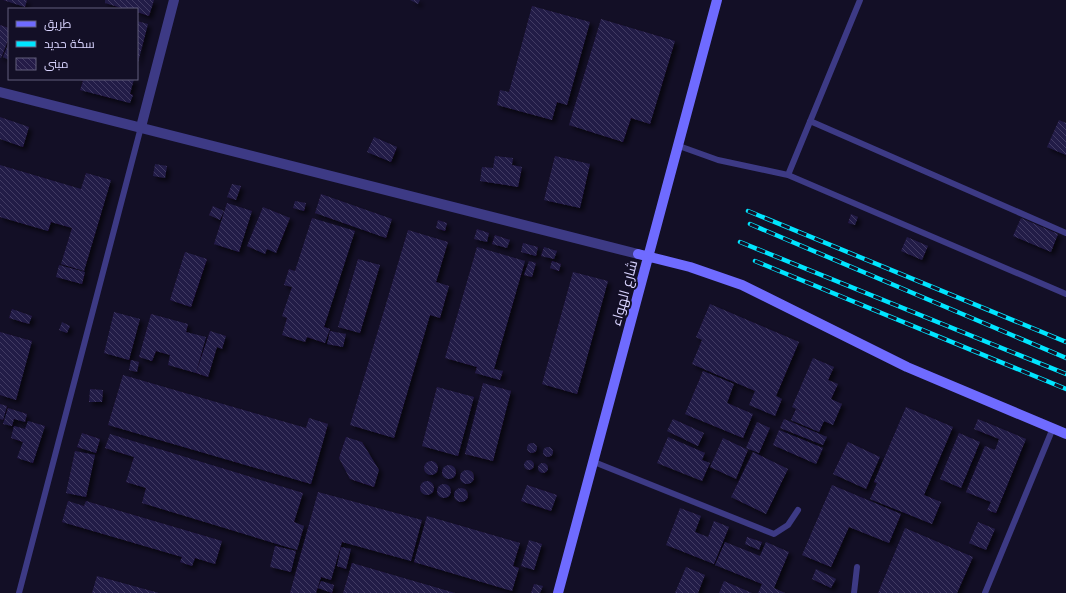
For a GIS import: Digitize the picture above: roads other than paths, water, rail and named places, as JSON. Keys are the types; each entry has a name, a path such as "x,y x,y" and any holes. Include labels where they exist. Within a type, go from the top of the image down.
{"street":[{"path":"141,127 174,0"},
{"name":"شارع الهواء","path":"558,593 718,0"},
{"path":"0,92 690,267 742,285 908,367 1066,434"}],"lane":[{"path":"788,175 860,0"},
{"path":"810,121 1066,233"},
{"path":"19,593 141,127"},
{"path":"678,146 718,160 788,175 1066,294"},
{"path":"985,593 1053,428"},
{"path":"594,462 774,534 788,525 798,510"},
{"path":"854,593 857,567"}],"railway":[{"path":"748,211 1066,342"},
{"path":"750,224 1066,358"},
{"path":"740,242 1066,374"},
{"path":"755,261 1066,389"}]}
